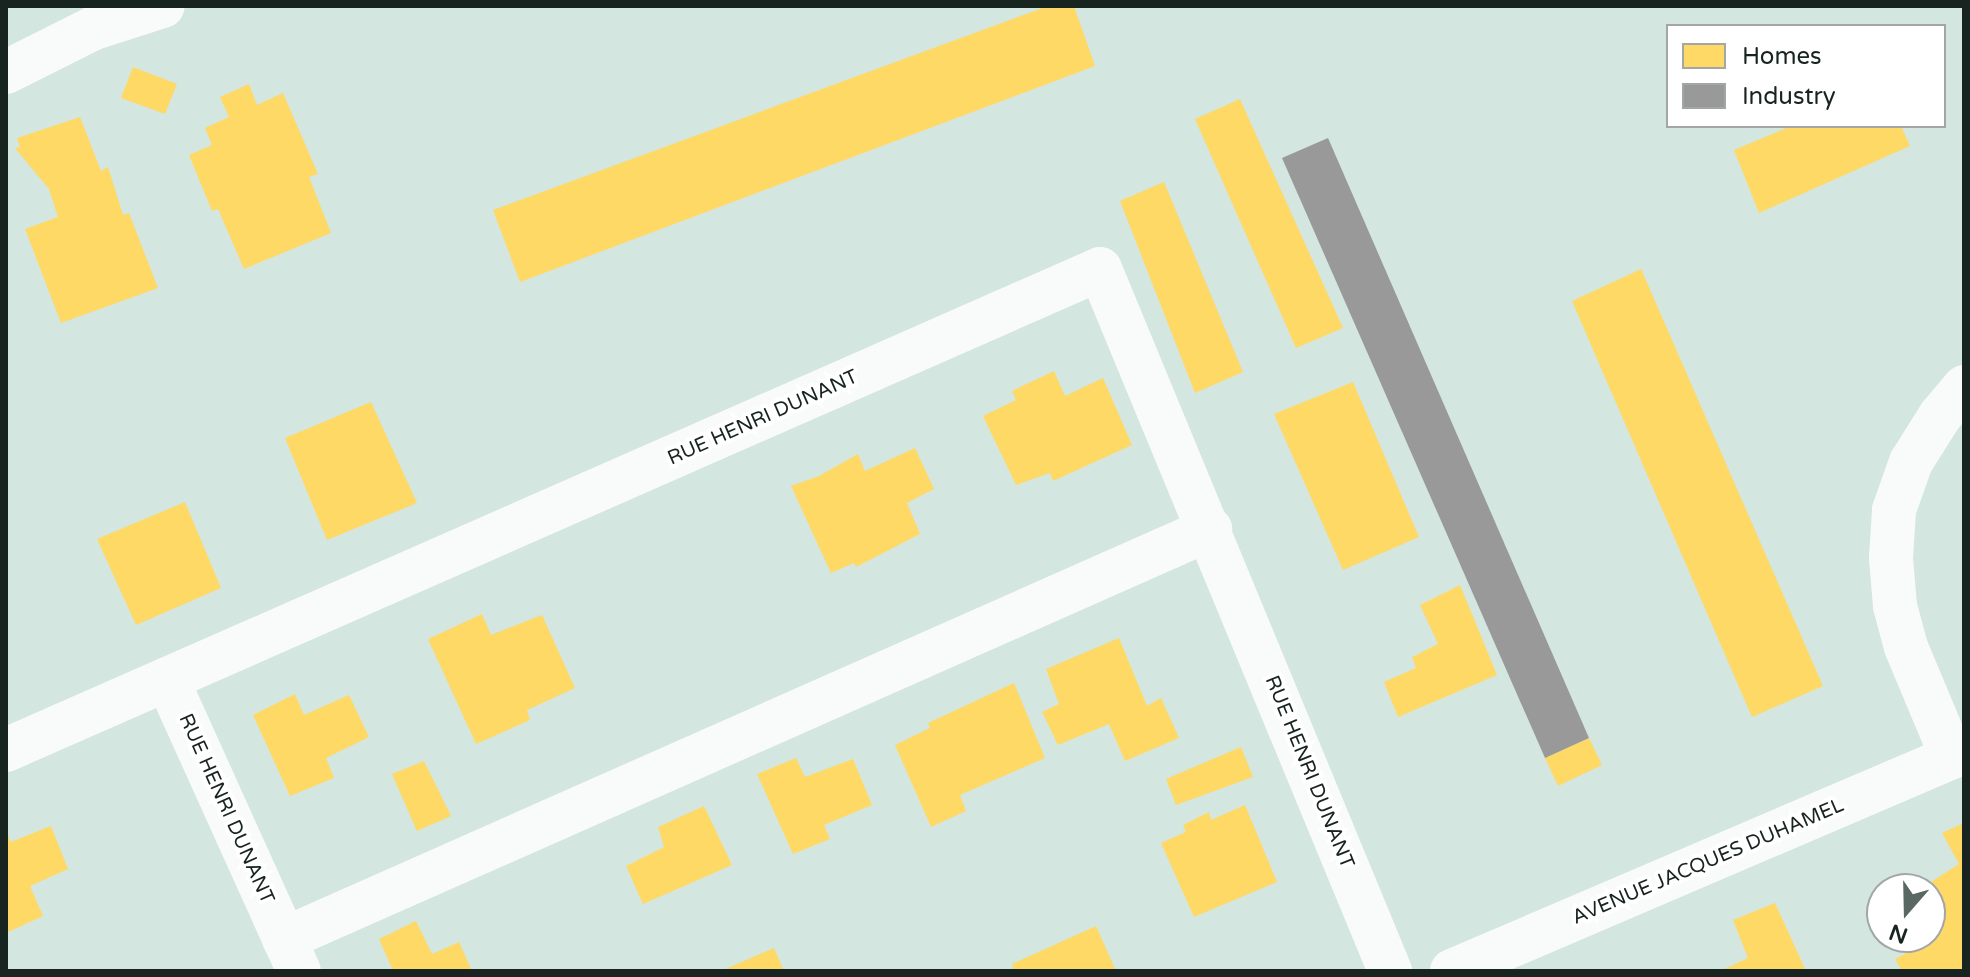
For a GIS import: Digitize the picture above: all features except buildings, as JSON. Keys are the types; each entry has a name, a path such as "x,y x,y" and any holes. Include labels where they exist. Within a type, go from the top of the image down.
{"street":[{"path":"6,72 94,28 163,6"},
{"name":"RUE HENRI DUNANT","path":"6,750 1100,269 1390,971"},
{"path":"1958,754 1906,647 1895,606 1891,558 1894,510 1911,462 1940,416 1964,387"},
{"name":"RUE HENRI DUNANT","path":"167,679 291,955 1210,529"},
{"name":"AVENUE JACQUES DUHAMEL","path":"1452,971 1958,754"}]}
